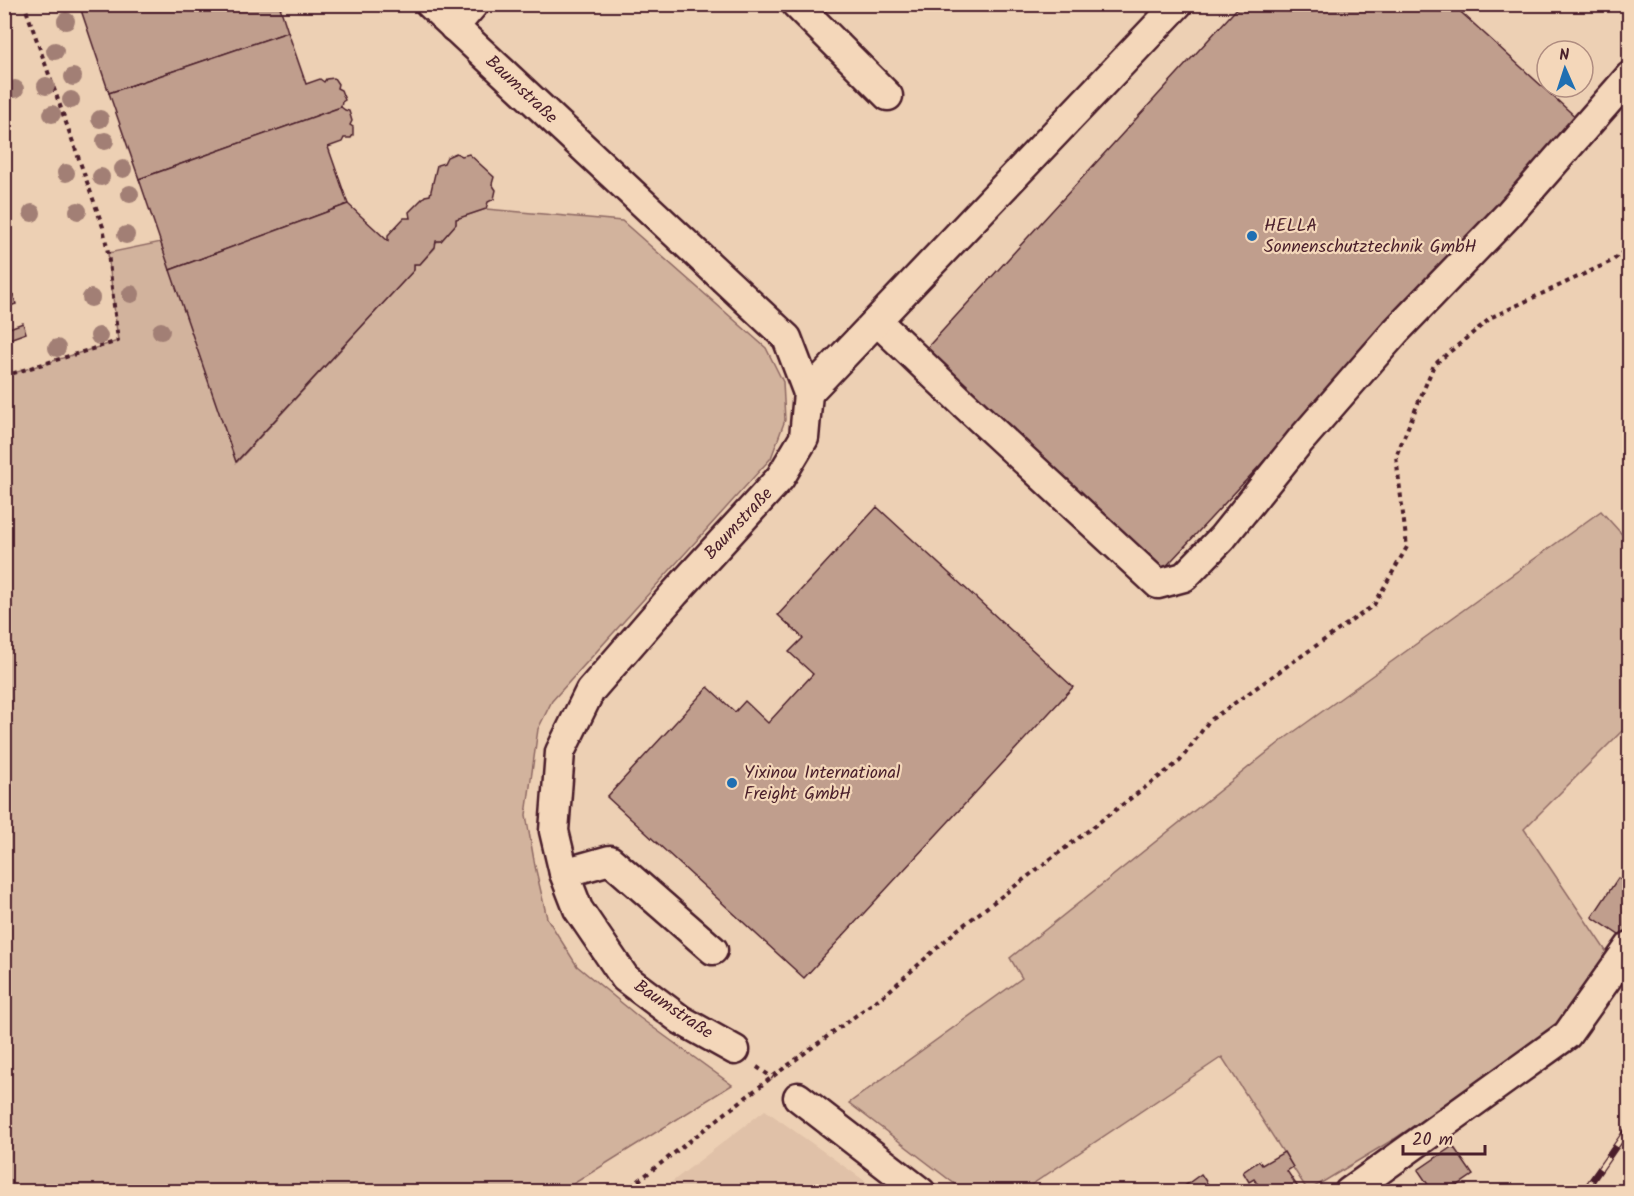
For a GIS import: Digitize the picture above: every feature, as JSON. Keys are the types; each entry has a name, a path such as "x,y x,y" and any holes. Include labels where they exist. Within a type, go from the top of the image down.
{"street":[{"name":"Baumstraße","path":"430,4 787,338 808,393 804,438 780,478 675,593 590,691 560,752 554,831 564,873 578,909 625,978 681,1020 735,1050"},
{"path":"454,27 474,4"},
{"path":"796,4 888,96"},
{"path":"808,393 1178,4"},
{"path":"878,321 1158,584 1184,578 1222,538 1300,441 1396,331 1508,215 1629,76"},
{"path":"564,873 610,860 713,950"},
{"path":"1349,1191 1568,1035 1629,946"},
{"path":"798,1097 921,1191"}],"path":[{"path":"4,376 118,340 103,227 24,4"},
{"path":"624,1191 772,1077 888,992 957,930 1180,761 1209,721 1374,605 1407,547 1396,456 1434,364 1492,317 1612,261 1629,246"}],"shaded area":[{"path":"486,209 622,221 766,348 783,382 785,420 771,458 552,701 538,729 526,815 547,918 577,966 640,1018 732,1085 562,1191 5,1191 4,376 118,341 108,253 161,242 237,462 414,270 414,264 420,264 435,248 435,242 441,241 456,224 456,219"},
{"path":"1601,511 1629,542 1629,724 1524,829 1608,954 1558,1029 1394,1139 1308,1191 1222,1057 1022,1191 964,1191 849,1103 1022,978 1010,958 1284,739"},
{"path":"765,1110 879,1191 660,1191"}],"building":[{"path":"79,4 279,4 288,32 109,93"},
{"name":"HELLA Sonnenschutztechnik GmbH","path":"1241,4 1452,4 1535,80 1535,99 1556,99 1580,121 1159,574 924,351"},
{"path":"288,32 306,84 320,79 324,82 326,79 334,78 345,100 341,107 139,179 109,93"},
{"path":"341,107 349,111 353,135 351,138 344,138 342,142 328,147 348,204 170,270 139,179"},
{"path":"456,153 462,156 469,154 494,177 492,184 496,190 494,199 488,202 486,209 456,219 456,224 441,241 436,241 435,247 420,264 414,264 414,270 236,462 170,270 348,204 388,241 388,235 404,218 410,218 409,212 425,196 430,195 437,165 444,163 447,157"},
{"path":"13,294 16,304 4,308 4,297"},
{"path":"23,323 26,333 4,341 4,330"},
{"path":"877,507 1073,687 804,978 607,797 708,687 735,712 745,701 768,723 813,674 789,652 803,638 778,615"},
{"path":"1618,878 1630,885 1630,926 1622,937 1592,917"},
{"path":"1453,1146 1473,1175 1454,1188 1457,1192 1433,1192 1418,1170"},
{"path":"1284,1152 1293,1167 1287,1171 1301,1192 1263,1192 1254,1179 1249,1182 1243,1172 1259,1161 1262,1165"},
{"path":"1201,1174 1213,1192 1185,1192 1182,1188"}],"railway":[{"path":"1584,1192 1630,1126"}],"place":[{"name":"HELLA Sonnenschutztechnik GmbH","path":"1252,236"},
{"name":"Yixinou International Freight GmbH","path":"732,783"}]}
